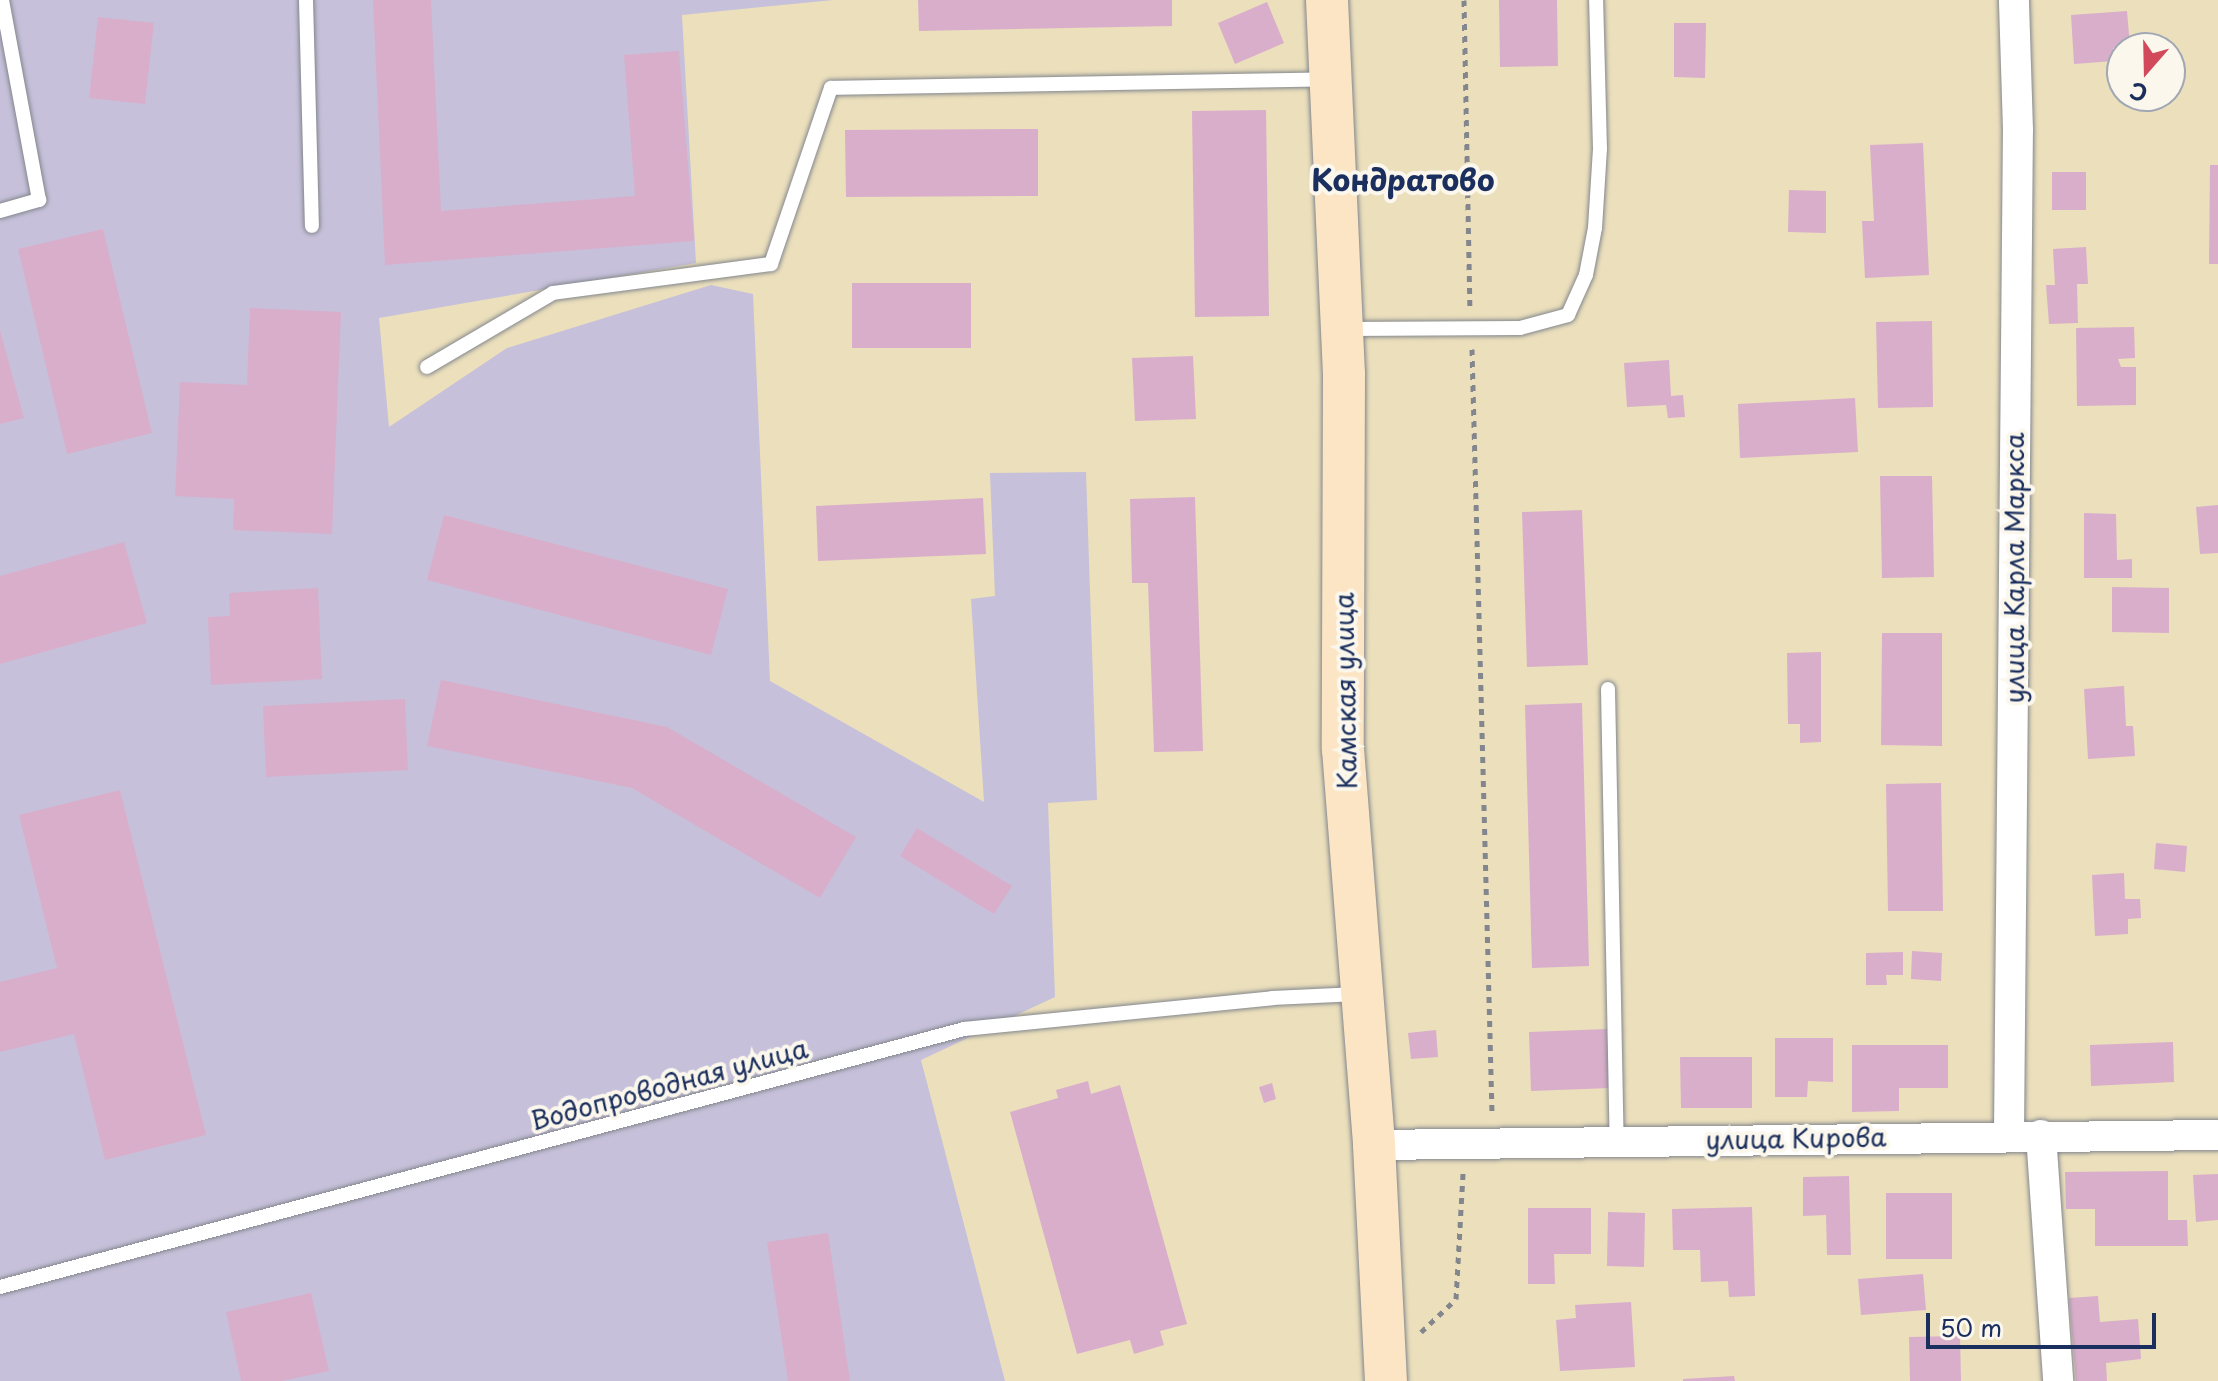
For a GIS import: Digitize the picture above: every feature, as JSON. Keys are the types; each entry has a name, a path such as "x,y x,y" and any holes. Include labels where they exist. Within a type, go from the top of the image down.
{"street":[{"name":"Камская улица","path":"1327,0 1342,329 1343,749 1374,1145 1386,1372"},
{"name":"улица Карла Маркса","path":"2009,1135 2018,130 2014,0"},
{"name":"улица Кирова","path":"1374,1145 2009,1135 2218,1135"},
{"path":"2041,1135 2058,1381"}],"lane":[{"path":"0,211 39,200 2,0"},
{"path":"306,0 312,226"},
{"path":"1342,329 1520,328 1568,315 1586,275 1595,228 1600,149 1596,0"},
{"path":"427,367 553,293 771,264 831,88 1331,79"},
{"path":"1608,689 1617,1141"},
{"name":"Водопроводная улица","path":"0,1287 964,1029 1272,998 1363,994"}],"path":[{"path":"1464,0 1492,1143"},
{"path":"1386,1372 1456,1299 1463,1173 1479,1172"}],"shaded area":[{"path":"0,0 833,0 682,15 696,263 379,318 389,427 507,348 711,285 753,294 770,681 984,802 971,599 995,596 990,473 1086,472 1097,800 1048,803 1055,997 921,1060 1005,1381 0,1381"}],"building":[{"path":"373,0 431,0 441,211 635,196 624,55 679,51 694,241 385,265"},
{"path":"918,0 1172,0 1172,26 919,31"},
{"path":"1499,0 1557,0 1558,66 1500,67"},
{"path":"1267,2 1284,43 1235,64 1218,23"},
{"path":"2127,11 2129,32 2106,32 2106,62 2074,64 2071,15"},
{"path":"98,17 154,23 145,104 89,98"},
{"path":"1674,23 1706,23 1705,78 1674,77"},
{"path":"1266,110 1269,316 1195,317 1192,111"},
{"path":"1038,129 1038,196 846,197 845,130"},
{"path":"1923,143 1929,275 1865,278 1862,221 1874,221 1870,145"},
{"path":"2210,165 2218,165 2218,264 2209,264"},
{"path":"2052,172 2086,172 2086,210 2052,210"},
{"path":"1789,190 1826,191 1826,233 1788,232"},
{"path":"103,229 152,433 67,454 18,249"},
{"path":"2086,247 2088,284 2077,284 2078,323 2049,324 2046,285 2055,285 2053,249"},
{"path":"852,283 971,283 971,348 852,348"},
{"path":"250,308 341,312 332,534 233,530 234,499 175,496 180,382 247,385"},
{"path":"1932,321 1933,407 1878,408 1876,322"},
{"path":"2134,327 2135,358 2118,359 2121,367 2136,367 2136,405 2077,406 2076,328"},
{"path":"0,330 24,418 0,424"},
{"path":"1193,356 1196,419 1135,421 1132,358"},
{"path":"1669,360 1671,396 1683,395 1685,417 1668,418 1666,405 1627,407 1624,363"},
{"path":"1855,398 1858,452 1740,458 1738,404"},
{"path":"1880,476 1932,476 1934,577 1882,578"},
{"path":"1195,497 1203,751 1154,752 1148,583 1132,583 1130,499"},
{"path":"983,498 986,554 818,561 816,506"},
{"path":"2218,505 2218,553 2200,554 2196,507"},
{"path":"1582,510 1588,665 1527,667 1522,512"},
{"path":"2084,513 2116,514 2117,560 2132,559 2132,578 2084,578"},
{"path":"444,515 728,589 711,655 427,580"},
{"path":"124,542 147,623 0,664 0,576"},
{"path":"2112,587 2169,588 2169,633 2112,632"},
{"path":"318,588 322,679 211,685 208,617 230,616 229,593"},
{"path":"1882,633 1942,633 1942,746 1881,745"},
{"path":"1821,652 1821,742 1800,743 1800,724 1788,724 1787,653"},
{"path":"441,680 667,727 856,837 820,898 632,788 427,746"},
{"path":"2124,686 2126,726 2133,726 2135,756 2088,759 2084,689"},
{"path":"405,699 408,770 266,777 263,706"},
{"path":"1582,703 1589,966 1532,968 1525,705"},
{"path":"1941,783 1943,911 1888,911 1886,784"},
{"path":"120,790 206,1135 105,1160 74,1034 0,1052 0,982 57,968 19,815"},
{"path":"917,828 1012,886 994,914 900,856"},
{"path":"2156,843 2187,846 2185,872 2154,869"},
{"path":"2124,873 2125,899 2140,899 2141,918 2128,919 2128,934 2095,936 2092,875"},
{"path":"1912,951 1942,953 1941,981 1911,979"},
{"path":"1903,952 1903,975 1886,975 1887,985 1866,985 1866,953"},
{"path":"1607,1029 1610,1088 1531,1091 1529,1032"},
{"path":"1436,1030 1438,1057 1411,1059 1408,1033"},
{"path":"1775,1038 1833,1038 1833,1082 1808,1081 1807,1097 1775,1097"},
{"path":"2173,1042 2174,1082 2091,1086 2090,1045"},
{"path":"1852,1045 1948,1045 1948,1088 1899,1088 1899,1111 1852,1112"},
{"path":"1680,1057 1752,1057 1752,1108 1681,1108"},
{"path":"1088,1081 1091,1094 1120,1085 1187,1324 1160,1331 1164,1345 1134,1354 1130,1340 1077,1354 1010,1112 1058,1098 1056,1090"},
{"path":"1272,1083 1276,1099 1264,1103 1259,1087"},
{"path":"2168,1171 2168,1220 2187,1220 2188,1246 2095,1246 2095,1209 2066,1209 2065,1172"},
{"path":"2218,1174 2218,1220 2196,1222 2193,1175"},
{"path":"1849,1176 1851,1255 1827,1255 1826,1215 1803,1216 1803,1177"},
{"path":"1886,1193 1952,1193 1952,1259 1886,1259"},
{"path":"1752,1207 1755,1296 1729,1297 1728,1281 1701,1282 1700,1250 1673,1250 1672,1209"},
{"path":"1528,1208 1591,1208 1591,1254 1554,1254 1555,1284 1528,1284"},
{"path":"1608,1212 1645,1213 1644,1267 1607,1266"},
{"path":"828,1233 850,1381 788,1381 767,1242"},
{"path":"1923,1274 1926,1310 1861,1315 1858,1279"},
{"path":"311,1293 329,1371 282,1381 241,1381 226,1312"},
{"path":"2098,1296 2100,1322 2138,1319 2141,1359 2106,1363 2107,1381 2076,1381 2069,1298"},
{"path":"1631,1302 1635,1367 1560,1371 1556,1320 1576,1318 1575,1305"},
{"path":"1960,1336 1961,1381 1910,1381 1909,1337"},
{"path":"1734,1376 1735,1381 1683,1381 1683,1379"}],"district":[{"name":"Кондратово","path":"1403,179"}]}
